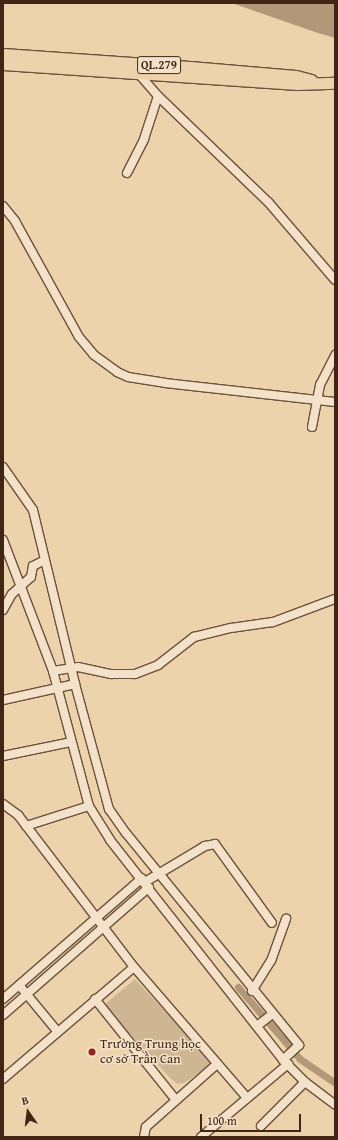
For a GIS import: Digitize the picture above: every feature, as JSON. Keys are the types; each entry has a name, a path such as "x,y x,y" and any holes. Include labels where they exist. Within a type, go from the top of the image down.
{"highway":[{"name":"QL.279","path":"3,54 146,71 297,84 315,81 335,83"},
{"name":"QL.279","path":"3,64 146,71"}],"street":[{"path":"146,71 158,96 269,203 335,280"},
{"path":"127,173 144,139 158,96"},
{"path":"3,206 22,234 79,338 94,355 117,372 128,377 165,383 317,398 335,402"},
{"path":"312,427 317,398 323,379 335,355"},
{"path":"3,467 33,510 43,561 110,809 157,872 252,991 268,1018 295,1049 286,1062 201,1137"},
{"path":"3,540 53,671 89,806 110,840 145,882 286,1062 305,1082 335,1105"},
{"path":"3,610 20,585 31,577 33,566 43,561"},
{"path":"53,671 84,667 111,674 135,674 158,665 194,637 231,628 273,622 335,599"},
{"path":"3,700 75,684"},
{"path":"3,756 71,742"},
{"path":"3,804 18,815 134,967 247,1098"},
{"path":"26,826 89,806"},
{"path":"3,999 97,918 157,872 206,846 215,844 272,923"},
{"path":"3,1015 104,927 145,882"},
{"path":"252,991 271,961 286,919"},
{"path":"3,1079 57,1030 134,967"},
{"path":"18,985 57,1030"},
{"path":"95,999 176,1100"},
{"path":"257,1026 268,1018"},
{"path":"144,1137 146,1127 218,1064"},
{"path":"260,1126 305,1082"}],"shaded area":[{"path":"232,3 335,3 335,38 315,32"},
{"path":"135,979 213,1063 184,1083 177,1084 169,1077 104,1005"}],"waterway":[{"path":"238,987 300,1059 335,1083"}],"place":[{"name":"Trường Trung học cơ sở Trần Can","path":"92,1052"}]}
